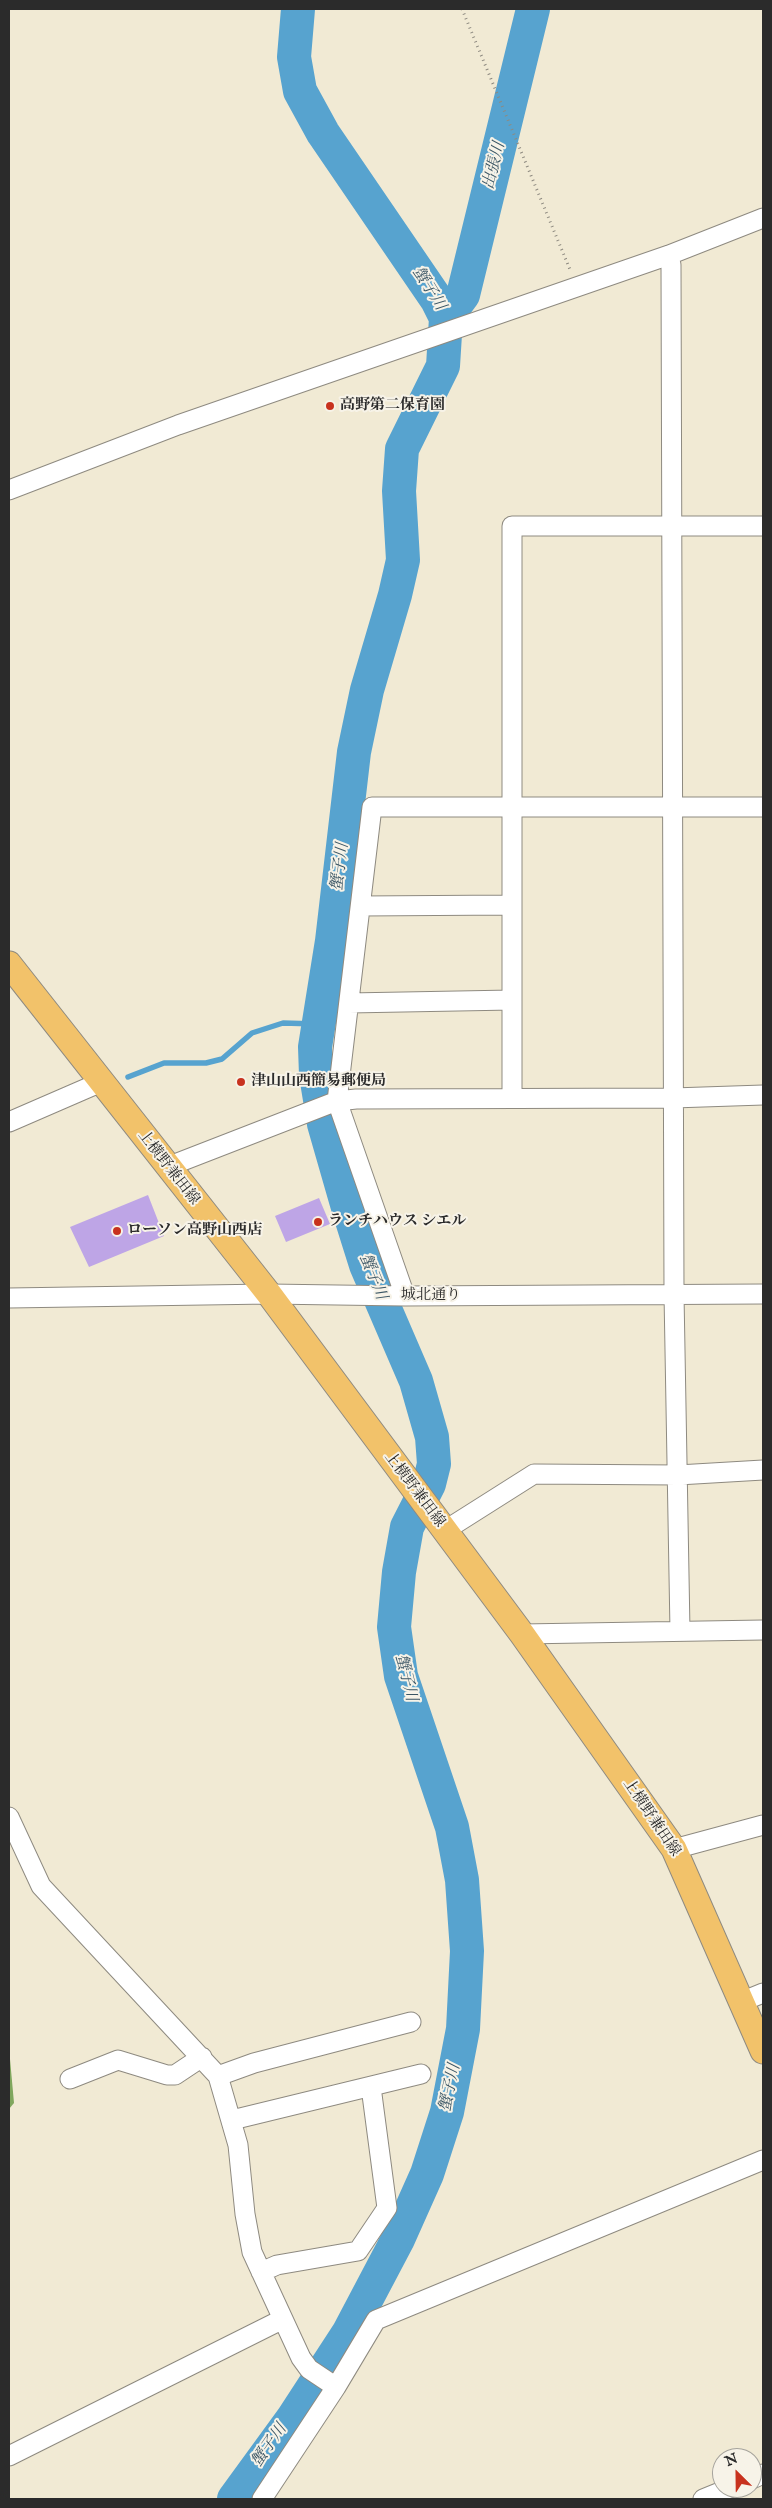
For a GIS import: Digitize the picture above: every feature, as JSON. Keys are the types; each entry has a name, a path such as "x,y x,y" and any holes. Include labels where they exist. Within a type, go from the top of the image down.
{"main road":[{"name":"上横野兼田線","path":"9,964 167,1167 269,1294 522,1634 674,1849 752,1998 763,2051"}],"street":[{"path":"9,490 178,425 576,285 669,255 763,218"},
{"path":"669,255 671,265 674,1294 680,1631"},
{"path":"512,1098 512,526 763,526"},
{"path":"400,1296 337,1101 372,807 763,807"},
{"path":"360,906 512,906"},
{"path":"349,1003 512,1000"},
{"path":"9,1122 92,1086 100,1080"},
{"path":"167,1167 337,1101 356,1099 673,1098 763,1095"},
{"name":"城北通り","path":"9,1298 269,1294 400,1296 763,1294"},
{"path":"437,1521 534,1474 678,1474 763,1470"},
{"path":"522,1634 763,1630"},
{"path":"9,1817 41,1886 218,2076 238,2145 245,2214 252,2252 301,2358 309,2368 334,2385"},
{"path":"674,1849 763,1825"},
{"path":"218,2076 254,2063 411,2022"},
{"path":"70,2079 118,2060 167,2075 175,2075 202,2057"},
{"path":"232,2120 421,2074"},
{"path":"261,2272 277,2265 358,2251 387,2208 371,2087"},
{"path":"262,2499 376,2320 763,2160"},
{"path":"9,2456 283,2319"}],"path":[{"path":"462,9 514,130 576,285"}],"green space":[{"path":"9,2048 14,2103 9,2109"}],"building":[{"name":"ローソン高野山西店","path":"148,1195 164,1236 89,1267 70,1227"},
{"path":"319,1198 330,1224 286,1242 275,1216"}],"waterway":[{"name":"蟹子川","path":"234,2499 293,2418 349,2332 398,2239 427,2174 447,2112 463,2029 467,1951 462,1880 452,1827 401,1676 394,1627 399,1572 407,1527 429,1484 434,1464 432,1437 416,1381 366,1265 349,1211 324,1124 316,1075 315,1047 332,941 354,752 367,690 395,595 403,560 399,491 402,449 443,366 446,318 437,300 323,133 300,91 294,57 298,9"},
{"name":"出張川","path":"446,318 463,295 533,9"},
{"path":"128,1077 164,1063 206,1063 222,1059 252,1033 283,1023 317,1024"}],"place":[{"name":"高野第二保育園","path":"330,406"},
{"name":"津山山西簡易郵便局","path":"241,1082"},
{"name":"ランチハウス シエル","path":"318,1222"},
{"name":"ローソン高野山西店","path":"117,1231"}]}
